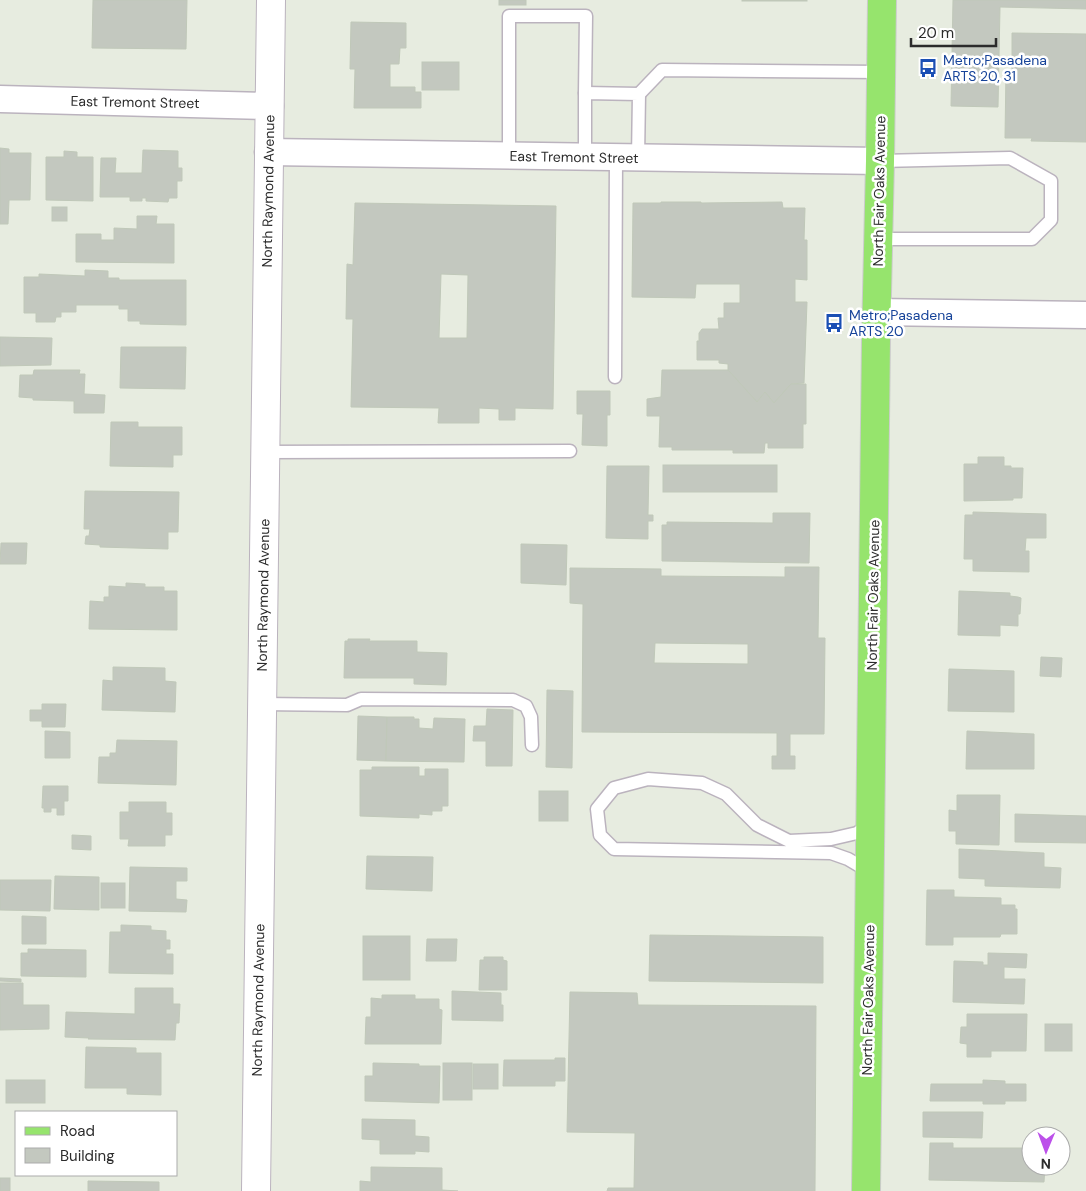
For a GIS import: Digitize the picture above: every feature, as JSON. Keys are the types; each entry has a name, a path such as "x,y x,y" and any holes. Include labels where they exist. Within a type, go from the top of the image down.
{"main road":[{"name":"North Fair Oaks Avenue","path":"866,1191 876,312 882,0"}],"street":[{"name":"North Raymond Avenue","path":"256,1191 271,0"},
{"name":"East Tremont Street","path":"0,99 270,106"},
{"name":"East Tremont Street","path":"268,152 880,161"},
{"path":"876,312 1086,315"}],"lane":[{"path":"509,156 509,16 586,16 585,157"},
{"path":"616,377 627,157 639,94 662,70 881,72"},
{"path":"585,93 639,94"},
{"path":"878,239 1032,238 1051,220 1051,181 1010,158 880,161"},
{"path":"265,452 570,451"},
{"path":"261,704 347,705 362,699 513,700 526,706 531,717 532,745"},
{"path":"870,824 857,833 831,839 789,841 757,825 726,794 702,783 648,779 614,788 597,809 600,835 614,849 831,853 848,859 870,872"}],"building":[{"path":"93,0 187,0 186,49 92,48"},
{"path":"499,0 526,0 526,5 499,5"},
{"path":"807,0 807,1 742,1"},
{"path":"953,0 1086,0 1086,9 1000,7 998,107 951,106"},
{"path":"351,22 406,23 406,48 400,48 399,64 390,64 390,87 415,87 415,92 421,92 421,108 354,108 355,69 350,69"},
{"path":"1012,33 1086,34 1086,142 1031,141 1032,138 1005,138 1006,70 1012,70"},
{"path":"422,62 459,62 459,90 422,90"},
{"path":"0,148 9,149 9,153 31,153 30,200 9,200 8,224 0,224"},
{"path":"143,150 178,151 178,168 182,168 182,181 177,181 177,198 169,198 168,202 146,201 146,198 142,198 142,201 130,201 130,197 100,197 101,158 116,158 115,173 142,173"},
{"path":"64,151 77,152 77,157 93,157 93,201 46,200 46,157 64,157"},
{"path":"782,202 783,208 805,208 804,240 807,240 807,280 795,279 795,302 807,302 804,383 791,384 774,403 765,392 757,402 728,370 728,364 719,363 719,360 697,360 699,333 702,329 719,329 718,318 724,318 724,303 740,303 740,284 696,284 695,298 632,297 633,203"},
{"path":"355,203 556,206 553,409 515,408 515,420 499,420 499,409 479,408 479,423 438,423 439,408 351,407 353,319 346,319 347,264 353,265","holes":["441,274 468,275 467,338 439,338"]},
{"path":"52,207 67,207 67,221 52,221"},
{"path":"137,216 157,216 156,224 174,224 174,263 76,262 76,234 101,234 101,240 114,240 114,228 137,229"},
{"path":"85,270 108,271 108,278 119,278 119,280 186,280 186,325 140,324 140,321 128,321 128,309 119,309 119,305 76,305 76,312 61,312 61,317 56,317 55,322 36,322 36,313 24,313 24,277 39,277 39,274 85,276"},
{"path":"0,337 52,338 51,365 0,366"},
{"path":"121,347 186,347 185,389 120,388"},
{"path":"34,370 80,370 79,374 85,374 84,394 105,395 104,413 74,413 74,401 33,400 33,398 19,397 20,375 33,375"},
{"path":"662,370 728,370 757,402 765,392 774,403 791,384 806,384 806,424 803,424 803,448 768,448 768,443 765,443 764,453 733,453 733,450 672,450 672,447 659,447 660,416 647,416 647,399 661,397"},
{"path":"577,391 610,391 610,415 607,415 607,446 582,445 583,414 577,414"},
{"path":"111,422 138,422 138,427 182,427 182,455 173,455 173,467 110,466"},
{"path":"978,457 1004,457 1004,466 1023,468 1022,498 1013,498 1013,500 964,501 964,464 978,464"},
{"path":"663,465 777,465 777,492 663,492"},
{"path":"607,466 649,466 648,515 653,515 653,521 648,521 648,539 606,538"},
{"path":"85,491 179,492 178,532 168,532 168,549 100,547 100,545 85,544 86,536 89,536 90,529 84,529"},
{"path":"973,512 1046,514 1046,538 1026,538 1025,551 1029,551 1029,572 973,571 973,559 964,559 965,515 973,515"},
{"path":"773,513 810,513 809,563 662,561 662,525 667,525 667,522 773,523"},
{"path":"1,543 27,543 26,564 0,564"},
{"path":"521,544 567,545 566,585 521,583"},
{"path":"785,567 819,567 818,638 825,638 824,734 790,734 790,756 795,756 795,769 772,769 772,756 777,756 777,733 582,732 583,604 570,603 570,568 661,569 661,576 785,577","holes":["655,643 748,644 748,664 654,663"]},
{"path":"126,583 145,584 145,587 164,587 164,591 177,591 177,630 89,629 90,601 104,602 104,597 109,597 109,586 126,587"},
{"path":"959,591 1010,593 1010,596 1021,598 1018,626 1000,625 1000,636 958,635"},
{"path":"348,639 417,641 417,652 447,653 446,685 414,684 414,678 344,678 345,641 348,641"},
{"path":"1041,657 1062,658 1061,677 1040,676"},
{"path":"113,667 165,668 165,681 176,682 175,712 102,710 103,680 113,681"},
{"path":"949,669 1014,671 1014,712 948,711"},
{"path":"547,690 573,691 572,768 546,767"},
{"path":"42,704 66,704 65,727 42,727 42,721 30,721 30,710 42,710"},
{"path":"487,709 513,710 512,766 486,766 486,741 473,741 474,726 486,726"},
{"path":"358,716 387,717 386,761 357,760"},
{"path":"387,717 414,717 414,719 419,719 419,728 433,729 434,718 465,719 464,762 386,761"},
{"path":"45,731 70,732 70,758 45,758"},
{"path":"967,731 1034,734 1034,769 966,769"},
{"path":"117,740 177,741 176,785 98,783 99,757 110,757 110,753 116,753"},
{"path":"372,767 419,767 419,776 425,776 425,769 448,769 448,806 442,806 442,811 432,811 432,815 419,814 419,818 360,816 360,770 372,770"},
{"path":"43,786 68,786 68,801 64,801 64,815 57,815 57,808 51,808 51,812 44,812 44,808 42,808"},
{"path":"539,791 568,791 568,821 539,821"},
{"path":"957,795 1000,795 999,845 956,844 956,831 949,831 949,810 957,811"},
{"path":"129,802 166,802 166,813 172,813 172,835 165,835 165,846 128,846 129,839 120,839 120,812 129,812"},
{"path":"1015,814 1086,816 1086,843 1015,842"},
{"path":"72,835 91,836 91,850 72,849"},
{"path":"959,849 1044,853 1044,867 1061,868 1060,888 985,886 985,879 959,878"},
{"path":"367,856 433,857 432,891 366,889"},
{"path":"130,867 187,868 187,881 176,881 176,899 187,900 186,912 129,911"},
{"path":"55,876 99,877 99,910 54,909"},
{"path":"0,880 51,880 50,911 0,910"},
{"path":"101,883 125,883 125,908 101,908"},
{"path":"927,890 954,890 954,897 1001,898 1001,905 1015,905 1015,909 1017,909 1017,934 1001,934 1000,937 953,937 953,945 926,945"},
{"path":"22,916 46,917 46,944 22,944"},
{"path":"121,925 151,926 151,930 166,931 166,940 170,940 170,949 166,949 166,954 173,954 173,974 109,973 110,932 121,932"},
{"path":"650,935 823,937 823,983 649,981"},
{"path":"363,936 410,936 410,980 363,980"},
{"path":"427,939 457,939 456,961 426,961"},
{"path":"28,949 86,950 86,977 21,976 21,953 28,953"},
{"path":"988,953 1027,954 1026,968 1004,967 1004,979 1025,979 1024,1004 953,1002 954,961 983,962 983,965 988,965"},
{"path":"484,957 503,957 503,960 507,961 507,990 479,990 480,960 484,960"},
{"path":"0,978 21,979 21,982 0,981"},
{"path":"0,983 23,983 23,1005 49,1005 49,1029 0,1030"},
{"path":"135,988 173,988 173,1004 180,1004 179,1023 176,1023 175,1040 65,1037 66,1012 135,1014"},
{"path":"452,991 501,993 503,1021 452,1020"},
{"path":"570,992 637,993 638,1005 816,1006 815,1191 607,1191 608,1188 634,1188 635,1133 567,1132"},
{"path":"382,995 415,995 415,999 439,999 439,1009 442,1010 441,1044 365,1044 366,1017 371,1017 371,998 382,999"},
{"path":"967,1014 1027,1014 1026,1051 991,1051 991,1057 967,1057 967,1044 960,1043 961,1027 967,1027"},
{"path":"1045,1024 1072,1024 1072,1051 1045,1051"},
{"path":"86,1047 136,1048 136,1053 161,1053 161,1095 127,1094 127,1088 85,1088"},
{"path":"555,1058 565,1058 565,1081 555,1081 555,1086 503,1086 504,1060 555,1060"},
{"path":"373,1063 440,1066 439,1103 365,1101 365,1076 373,1076"},
{"path":"443,1063 472,1063 472,1100 443,1100"},
{"path":"473,1064 498,1064 498,1089 473,1089"},
{"path":"6,1080 45,1080 45,1103 6,1103"},
{"path":"983,1080 1005,1081 1005,1084 1026,1084 1026,1101 1005,1101 1005,1104 983,1104 983,1101 930,1101 931,1084 983,1084"},
{"path":"923,1112 983,1112 982,1138 923,1137"},
{"path":"362,1119 415,1120 415,1136 429,1137 429,1152 415,1151 415,1154 380,1154 380,1140 362,1139"},
{"path":"930,1143 953,1143 953,1148 1021,1148 1021,1176 1044,1176 1044,1182 929,1180"},
{"path":"371,1167 442,1168 442,1190 458,1191 360,1191 360,1181 371,1182"},
{"path":"0,1178 10,1178 10,1191 0,1191"},
{"path":"88,1181 159,1182 159,1191 88,1191"}],"place":[{"name":"Metro;Pasadena ARTS 20, 31","path":"928,68"},
{"name":"Metro;Pasadena ARTS 20","path":"834,323"}]}
